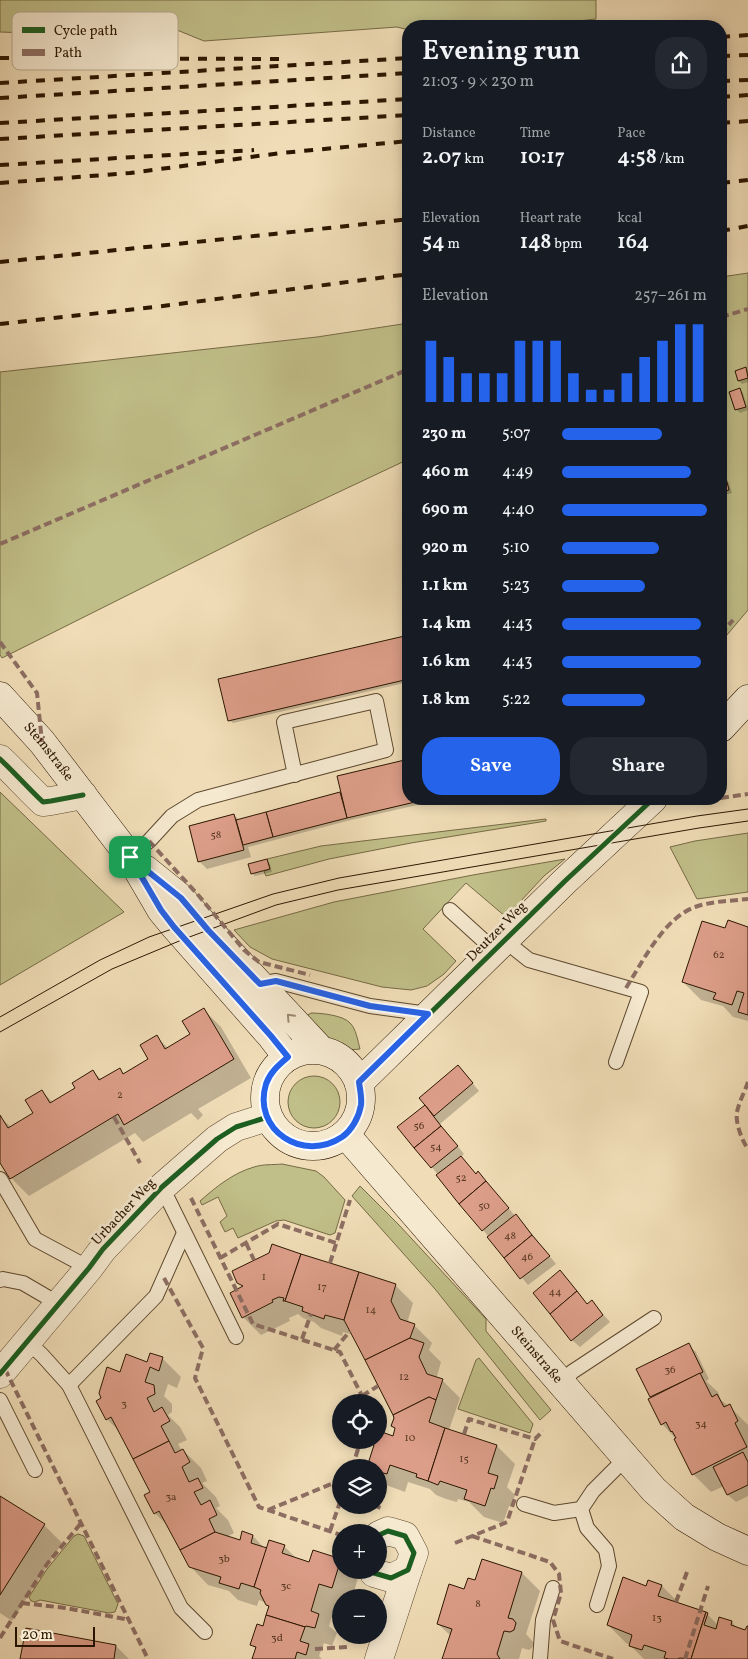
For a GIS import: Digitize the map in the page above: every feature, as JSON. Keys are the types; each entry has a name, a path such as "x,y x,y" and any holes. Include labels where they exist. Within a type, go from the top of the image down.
{"main road":[{"name":"Steinstraße","path":"0,696 42,742 130,857 161,910 174,927 288,1057"},
{"path":"727,722 748,699"},
{"path":"0,759 44,802 83,795"},
{"name":"Deutzer Weg","path":"359,1082 499,945 647,805"},
{"name":"Steinstraße","path":"130,857 181,898 208,930 321,1050"},
{"path":"321,1050 332,1054 350,1067 359,1082 361,1104 356,1121 346,1135 333,1143 318,1147 302,1146 288,1140 276,1130 268,1117 264,1100 266,1083 275,1068 288,1057 298,1052 321,1050"},
{"name":"Urbacher Weg","path":"0,1374 104,1249 162,1187 217,1139 236,1127 268,1117"},
{"name":"Steinstraße","path":"346,1135 654,1490 684,1517 748,1551"},
{"path":"379,1659 414,1553 405,1536 387,1531"},
{"path":"387,1577 391,1578 408,1570"}],"lane":[{"path":"130,857 172,816 198,800 386,750 376,701 284,722 295,774"},
{"path":"450,910 499,945 529,960 641,992 616,1062"},
{"path":"260,984 276,981 370,1006 428,1014"},
{"path":"0,1179 35,1239 89,1268"},
{"path":"162,1187 236,1337"},
{"path":"69,1385 156,1296 184,1233"},
{"path":"0,1280 23,1283 59,1304"},
{"path":"562,1384 572,1372 654,1318"},
{"path":"28,1342 69,1385 181,1608 205,1632"},
{"path":"0,1400 35,1470"},
{"path":"524,1504 554,1513 581,1509 593,1491 626,1458"},
{"path":"581,1509 587,1528 606,1550 609,1566 597,1605"},
{"path":"540,1659 544,1620 553,1588"}],"shaded area":[{"path":"0,0 596,0 596,19 587,20 402,20 402,28 397,27 204,41 178,30 178,12 12,12 12,32 0,32"},
{"path":"748,273 748,610 727,635 727,276"},
{"path":"402,324 402,462 258,530 2,658 0,655 0,372 317,337"},
{"path":"0,792 124,912 0,985"},
{"path":"546,819 546,821 411,843 329,859 266,876 264,871 270,869 267,859 321,846"},
{"path":"748,833 748,892 697,899 670,847"},
{"path":"565,859 544,876 506,917 466,883 423,929 456,961 444,974 427,986 411,990 382,987 272,959 250,947 234,930 334,902"},
{"path":"311,1013 331,1015 347,1020 354,1028 360,1049 343,1048 328,1041 303,1018"},
{"path":"309,1076 319,1076 333,1083 340,1097 340,1107 333,1121 319,1128 309,1128 299,1124 292,1117 288,1107 288,1097 292,1087 299,1080"},
{"path":"282,1164 316,1171 345,1200 335,1233 330,1235 284,1220 276,1221 238,1238 233,1228 225,1232 220,1222 227,1216 218,1197 202,1205 200,1201 239,1173 257,1166"},
{"path":"360,1186 486,1319 486,1331 551,1410 540,1420 435,1289 352,1196"},
{"path":"479,1358 533,1424 530,1433 458,1409 476,1360"},
{"path":"78,1534 84,1536 118,1604 115,1612 109,1613 40,1600 35,1602 31,1601 29,1597 47,1569 74,1536"}],"building":[{"path":"746,367 748,378 738,381 735,371"},
{"path":"740,388 746,407 735,410 729,392"},
{"path":"402,637 402,681 228,721 218,679"},
{"path":"402,761 402,805 347,818 337,776"},
{"path":"340,792 347,818 273,837 266,812"},
{"path":"266,812 273,837 243,845 236,820"},
{"path":"234,814 244,850 198,862 189,826"},
{"path":"267,859 270,869 251,874 248,864"},
{"path":"728,920 748,927 748,1015 738,1012 744,993 737,991 732,1005 713,999 716,993 682,982 702,921 725,928"},
{"path":"204,1008 234,1059 124,1125 118,1114 10,1179 0,1163 0,1115 8,1128 33,1113 25,1100 42,1090 50,1103 75,1088 72,1083 93,1070 99,1080 120,1068 123,1074 148,1059 140,1045 157,1035 165,1049 190,1034 182,1021"},
{"path":"458,1065 473,1083 434,1116 419,1098"},
{"path":"425,1105 441,1126 414,1148 397,1127"},
{"path":"441,1126 458,1146 431,1168 414,1148"},
{"path":"461,1156 476,1174 478,1171 486,1181 459,1204 436,1175"},
{"path":"486,1181 509,1208 482,1231 459,1204"},
{"path":"516,1214 532,1235 504,1258 487,1237"},
{"path":"532,1235 550,1256 520,1279 504,1258"},
{"path":"272,1244 301,1254 285,1301 283,1301 284,1298 279,1297 242,1318 230,1293 243,1286 237,1283 232,1271 269,1253"},
{"path":"301,1254 359,1272 344,1320 325,1315 324,1319 302,1311 303,1307 285,1301"},
{"path":"560,1270 577,1291 550,1314 533,1293"},
{"path":"359,1272 396,1284 391,1301 400,1319 415,1324 410,1338 365,1360 344,1320"},
{"path":"577,1291 587,1304 592,1300 603,1315 571,1341 550,1314"},
{"path":"410,1338 424,1343 419,1357 427,1374 443,1379 436,1400 429,1397 393,1415 387,1403 387,1394 382,1394 365,1360"},
{"path":"689,1343 703,1372 650,1397 636,1369"},
{"path":"150,1353 163,1357 159,1371 150,1367 145,1382 154,1385 155,1394 147,1398 154,1412 162,1407 170,1421 161,1426 169,1441 133,1459 111,1417 106,1420 96,1401 101,1398 99,1393 107,1367 120,1372 126,1354 147,1362"},
{"path":"700,1373 712,1397 717,1394 724,1407 730,1404 738,1421 735,1423 747,1447 692,1475 672,1431 666,1422 661,1425 648,1399"},
{"path":"429,1397 436,1400 429,1422 445,1428 428,1481 416,1477 417,1474 390,1465 387,1474 387,1459 370,1459 373,1449 387,1449 387,1434 393,1436 395,1428 391,1426 394,1418 393,1415"},
{"path":"445,1428 497,1445 488,1473 498,1476 494,1489 491,1488 485,1506 464,1499 467,1490 440,1481 438,1485 428,1481"},
{"path":"169,1441 175,1453 183,1449 190,1462 182,1467 189,1482 198,1478 203,1488 194,1492 201,1505 210,1500 217,1515 209,1519 215,1532 180,1550 159,1511 154,1514 144,1495 150,1492 133,1459"},
{"path":"743,1452 748,1462 748,1485 727,1495 713,1467"},
{"path":"0,1496 45,1524 0,1595"},
{"path":"242,1531 253,1535 251,1543 267,1548 254,1587 241,1583 239,1589 219,1583 221,1577 189,1567 180,1550 215,1532 240,1540"},
{"path":"269,1540 285,1545 282,1553 309,1562 313,1550 332,1556 332,1579 335,1579 332,1588 319,1584 311,1611 319,1614 315,1628 305,1627 266,1615 269,1606 266,1605 260,1593 261,1590 254,1587"},
{"path":"482,1559 522,1572 508,1618 513,1619 516,1623 514,1630 510,1632 504,1631 497,1654 500,1659 442,1659 452,1629 437,1624 449,1584 464,1589 468,1578 475,1580"},
{"path":"623,1577 646,1586 648,1580 662,1585 658,1596 706,1612 691,1659 664,1658 666,1652 644,1645 642,1650 629,1646 632,1635 607,1625"},
{"path":"706,1612 708,1613 704,1625 716,1629 719,1617 732,1621 731,1625 745,1630 748,1626 748,1659 691,1659"},
{"path":"266,1615 305,1627 300,1641 309,1644 306,1655 297,1652 295,1659 252,1659 256,1647 250,1645 257,1624 263,1626"},
{"path":"26,1628 116,1645 114,1659 20,1659"}],"tram line":[{"path":"0,1017 100,960 149,937 273,894 339,878 697,816 748,809"},
{"path":"0,1032 112,969 184,939 276,905 338,890 748,821"}],"railway":[{"path":"727,37 748,35"},
{"path":"727,56 748,55"},
{"path":"0,58 12,58"},
{"path":"0,83 402,58"},
{"path":"178,59 279,59"},
{"path":"0,98 402,73"},
{"path":"727,81 748,80"},
{"path":"727,97 748,95"},
{"path":"0,123 402,99"},
{"path":"0,139 402,115"},
{"path":"727,123 748,121"},
{"path":"0,183 130,173 281,153 402,142"},
{"path":"0,165 254,150"},
{"path":"727,182 748,180"},
{"path":"0,262 402,220"},
{"path":"727,230 748,226"},
{"path":"0,324 163,306 402,275"}],"marked path":[{"path":"727,315 748,309"},
{"path":"0,544 402,372"},
{"path":"727,627 733,620"},
{"path":"0,642 37,693 42,742"},
{"path":"727,797 748,794"},
{"path":"149,841 199,896 244,950 259,962 310,975"},
{"path":"626,988 647,953 674,920 695,907 721,901 748,899"},
{"path":"748,1082 737,1112 739,1131 748,1149"},
{"path":"114,1117 140,1163"},
{"path":"191,1198 253,1324 340,1352 361,1394"},
{"path":"330,1263 350,1200"},
{"path":"220,1258 278,1224 336,1243"},
{"path":"246,1243 254,1260"},
{"path":"164,1278 203,1348 195,1378 259,1507 332,1532"},
{"path":"302,1339 311,1314"},
{"path":"334,1350 350,1331"},
{"path":"5,1369 148,1659"},
{"path":"365,1394 378,1386"},
{"path":"464,1434 469,1419 535,1439 543,1431"},
{"path":"455,1543 507,1522 535,1439"},
{"path":"355,1459 358,1449"},
{"path":"268,1510 332,1484"},
{"path":"330,1531 336,1514"},
{"path":"0,1638 47,1564 82,1522"},
{"path":"472,1536 550,1562 559,1574 561,1593 553,1620 560,1641 613,1659"},
{"path":"676,1602 687,1572"},
{"path":"685,1659 708,1586"},
{"path":"22,1603 66,1608 130,1620"},
{"path":"315,1649 347,1647"}],"cycle path":[{"path":"0,759 43,802 83,795"},
{"path":"359,1083 565,881 647,805"},
{"path":"0,1374 103,1249 162,1187 217,1139 236,1127 268,1117"},
{"path":"387,1531 405,1536 414,1553 408,1570 391,1578 387,1577"}],"route":[{"path":"130,857 181,898 208,930 260,984 276,981 370,1006 428,1014 359,1082 361,1104 356,1121 346,1135 333,1143 318,1147 302,1146 288,1140 276,1130 268,1117 264,1100 266,1083 275,1068 288,1057 174,927 161,910 130,857"}]}
